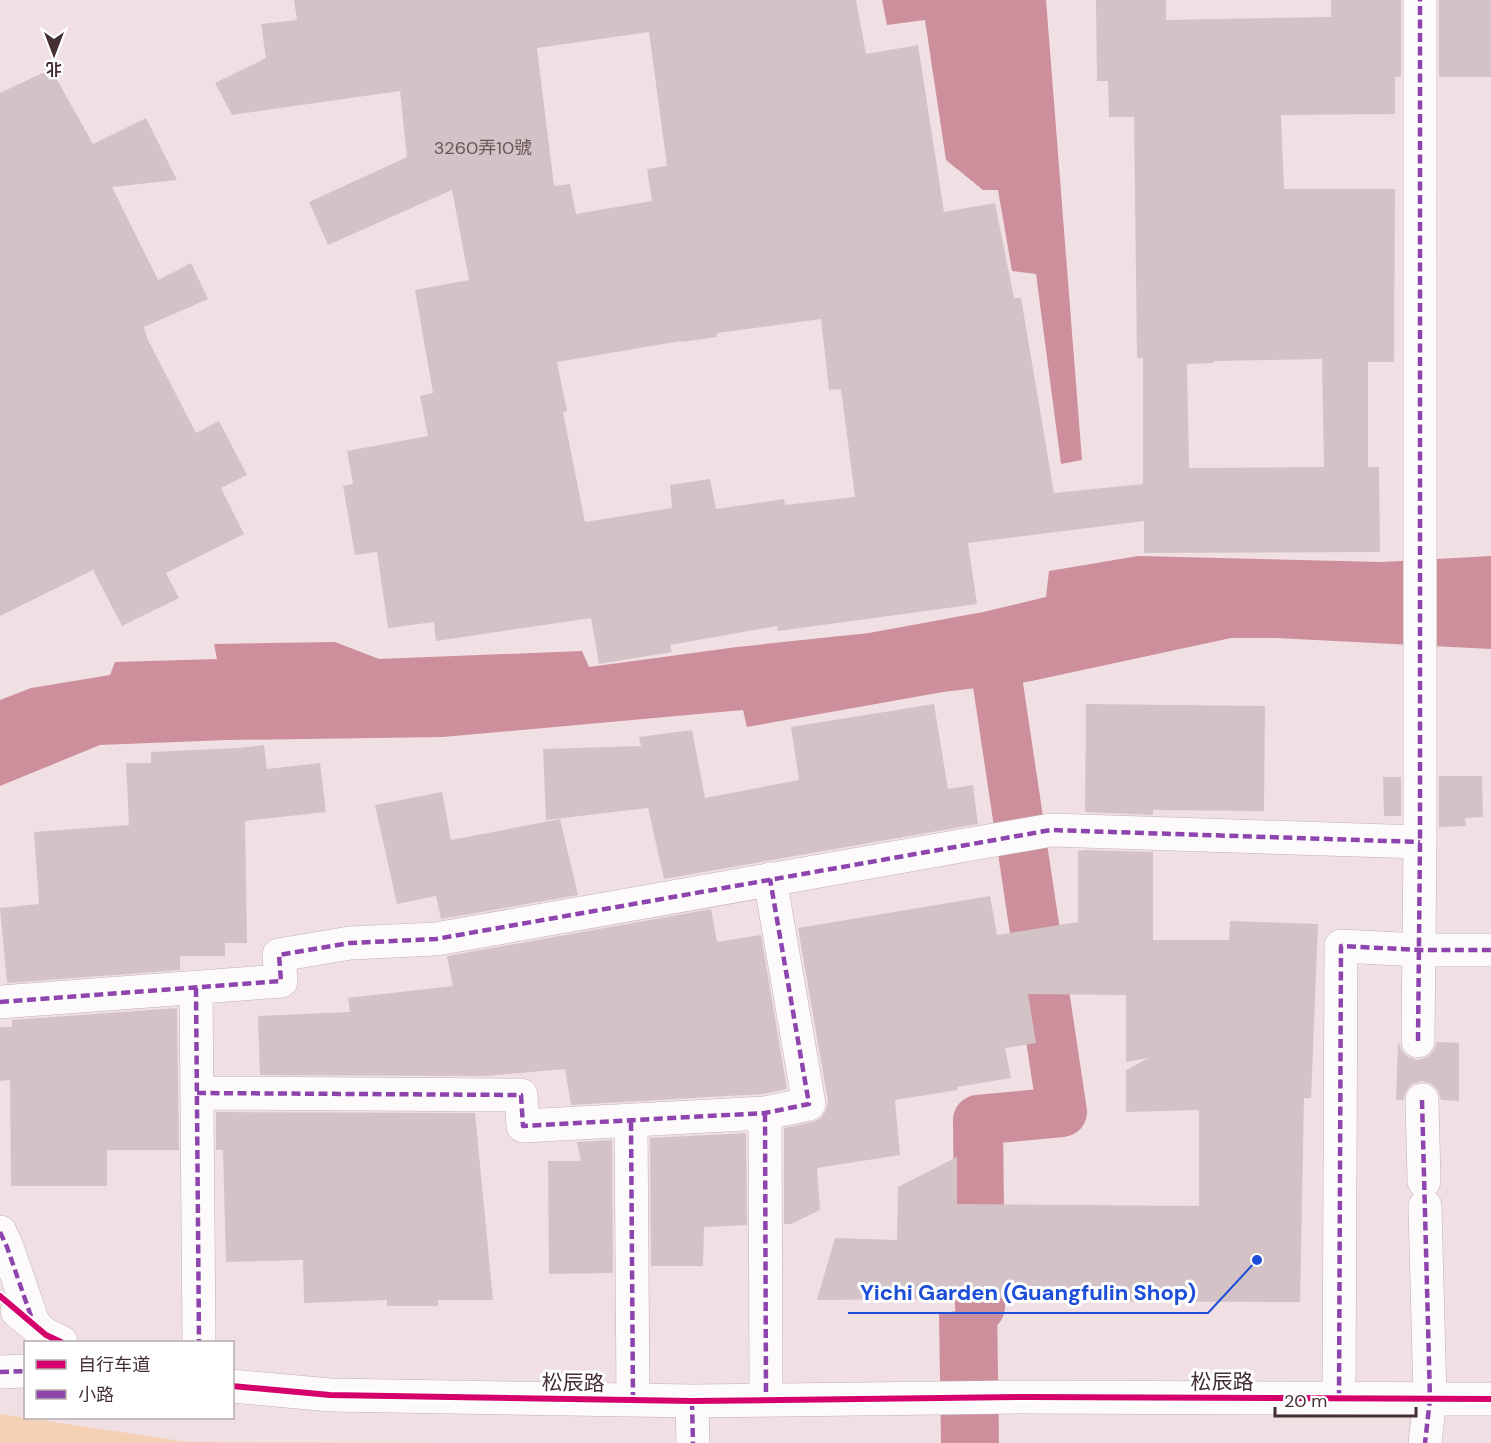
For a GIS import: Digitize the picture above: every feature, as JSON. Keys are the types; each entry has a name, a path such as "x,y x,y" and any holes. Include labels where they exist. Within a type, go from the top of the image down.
{"street":[{"path":"1418,1041 1420,950 1420,0"},
{"path":"0,1002 281,981 279,955 350,943 436,939 1051,830 1420,842"},
{"path":"197,1093 521,1095 524,1126 765,1113 809,1104 770,879"},
{"path":"1339,1399 1341,946 1420,950 1491,950"},
{"path":"196,988 199,1341"},
{"path":"1422,1100 1430,1399 1425,1443"},
{"path":"765,1113 766,1399"},
{"path":"631,1122 633,1400"},
{"path":"0,1232 34,1325"},
{"path":"0,1296 46,1335 59,1341"},
{"path":"0,1372 24,1371"},
{"name":"松辰路","path":"234,1386 330,1395 692,1401 1025,1397 1491,1399"},
{"path":"692,1401 693,1443"}],"shaded area":[{"path":"882,0 1046,0 1082,460 1061,464 1036,274 1012,271 998,190 983,190 946,160 925,20 887,25"},
{"path":"1138,556 1382,562 1491,556 1491,649 1276,638 1231,638 1027,682 943,692 747,727 743,710 443,737 227,740 100,745 0,786 0,700 31,688 110,675 115,662 217,659 214,644 335,642 379,659 582,651 589,667 737,647 869,633 983,612 1046,597 1049,571"},
{"path":"997,1304 999,1443 941,1443 939,1314"},
{"path":"0,1414 188,1442 446,1443 0,1443"}],"building":[{"path":"294,0 856,0 866,54 918,45 944,212 995,203 1014,298 1021,298 1054,493 1143,484 1143,358 1137,358 1134,117 1109,117 1108,81 1097,81 1096,0 1166,0 1166,20 1331,17 1331,0 1401,0 1401,77 1395,77 1395,114 1281,115 1284,189 1395,189 1394,362 1368,362 1368,467 1379,467 1380,552 1144,553 1144,521 968,543 977,604 778,631 777,626 670,645 672,652 599,664 591,618 436,641 434,622 388,628 377,552 355,555 343,486 353,484 347,451 428,436 420,396 433,393 415,290 469,280 452,190 328,245 309,202 407,157 400,91 232,115 215,83 266,58 261,24 297,20","holes":["649,32 667,166 647,169 652,201 576,214 570,184 554,186 537,48","821,319 829,390 841,389 855,497 785,505 784,499 716,509 710,479 670,485 672,508 585,522 563,412 567,411 557,362 717,337 717,333","1322,359 1324,467 1189,468 1187,364 1214,363 1214,361"]},
{"path":"1439,0 1491,0 1491,77 1439,77"},
{"path":"51,69 93,144 146,118 177,180 112,187 158,280 191,263 208,299 144,327 148,340 196,433 219,421 247,475 221,488 244,534 166,573 179,598 122,626 93,570 0,616 0,93"},
{"path":"934,704 948,789 973,785 978,824 664,879 648,808 546,820 543,749 641,746 639,737 692,730 705,798 799,780 791,727"},
{"path":"1086,704 1265,706 1264,811 1153,810 1153,815 1085,812"},
{"path":"264,745 267,769 320,763 326,812 245,821 247,943 225,943 225,956 180,956 180,970 7,983 0,908 39,904 34,832 129,825 126,763 151,763 151,752"},
{"path":"1439,776 1482,776 1483,817 1465,818 1466,826 1439,827"},
{"path":"1383,777 1401,777 1401,816 1384,816"},
{"path":"442,792 451,840 560,819 578,895 441,919 436,896 397,904 375,805"},
{"path":"1078,851 1153,852 1153,940 1229,940 1230,921 1318,924 1311,1098 1304,1098 1300,1302 1026,1301 1026,1298 817,1300 835,1238 897,1240 898,1187 957,1157 957,1204 1199,1206 1199,1110 1126,1112 1126,1070 1149,1058 1126,1062 1126,995 1028,994 1036,1043 1005,1048 1011,1078 895,1100 900,1155 817,1168 820,1210 791,1224 784,1224 784,1128 821,1118 826,1111 828,1101 798,928 990,896 997,935 1078,922"},
{"path":"711,909 717,942 761,935 787,1089 763,1094 571,1105 565,1069 486,1076 260,1075 258,1016 350,1012 348,998 453,986 447,956"},
{"path":"177,1008 179,1150 107,1150 107,1186 11,1186 10,1080 0,1081 0,1027 12,1027 12,1020"},
{"path":"1398,1041 1402,1051 1408,1057 1417,1060 1428,1057 1437,1042 1459,1043 1459,1101 1441,1100 1438,1090 1422,1081 1412,1084 1403,1100 1396,1100"},
{"path":"216,1112 475,1113 493,1300 438,1300 438,1306 387,1306 387,1300 304,1303 303,1260 226,1262 223,1150 216,1150"},
{"path":"746,1133 747,1225 704,1227 703,1266 651,1266 650,1138"},
{"path":"612,1140 613,1273 549,1274 548,1161 581,1161 577,1142"}],"waterway":[{"path":"980,1307 978,1120 1062,1112 998,685"}],"marked path":[{"path":"1418,1041 1420,0"},
{"path":"0,1002 281,981 279,955 350,943 436,939 1051,830 1420,842"},
{"path":"197,1093 521,1095 523,1126 765,1113 809,1104 770,879"},
{"path":"1339,1399 1341,946 1420,950 1491,950"},
{"path":"196,988 199,1341"},
{"path":"1422,1100 1430,1399 1425,1443"},
{"path":"765,1113 766,1399"},
{"path":"631,1122 633,1400"},
{"path":"0,1232 33,1322"},
{"path":"0,1372 24,1371"},
{"path":"692,1401 693,1443"}],"cycle path":[{"path":"0,1296 46,1335 59,1341"},
{"path":"234,1386 330,1395 692,1401 1025,1397 1491,1399"}],"place":[{"name":"Yichi Garden (Guangfulin Shop)","path":"1257,1260"}]}
